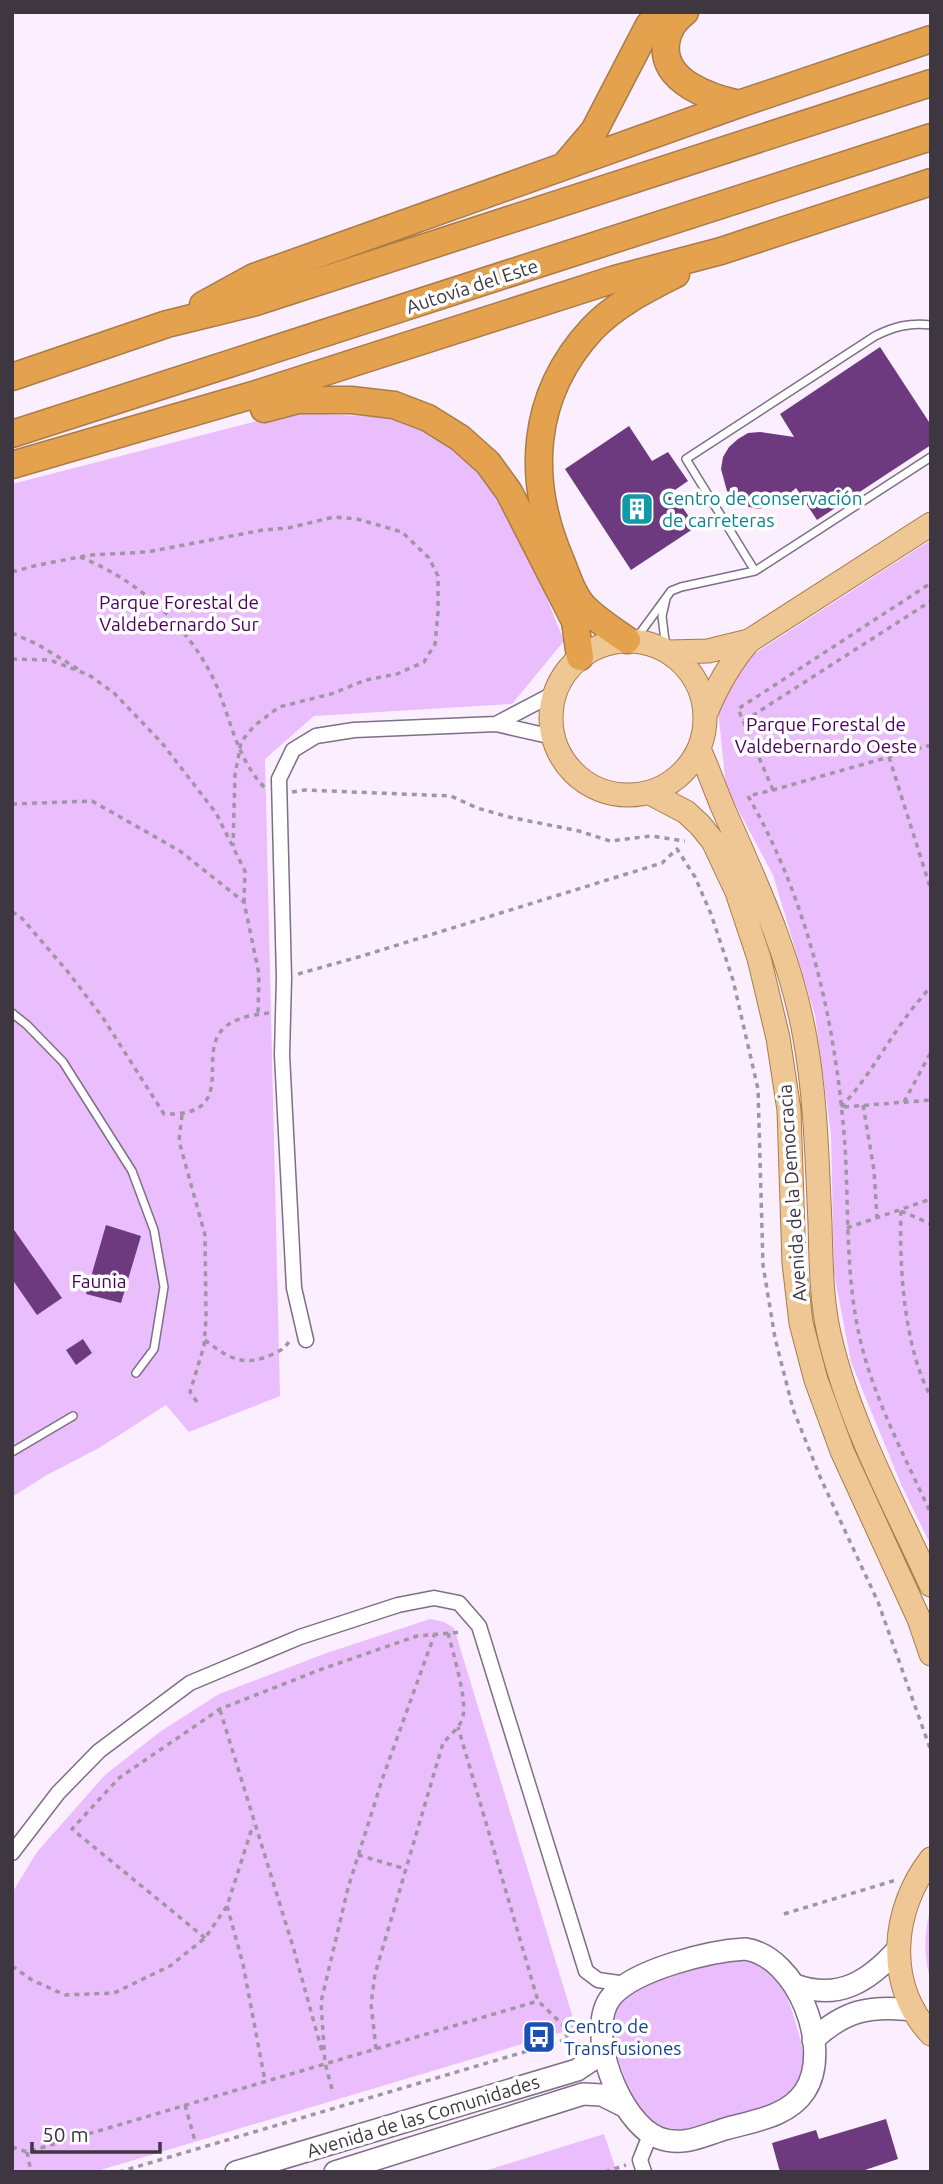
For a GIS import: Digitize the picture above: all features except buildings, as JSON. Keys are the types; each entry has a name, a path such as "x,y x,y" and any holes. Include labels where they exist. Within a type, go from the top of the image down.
{"highway":[{"path":"562,167 594,131 649,25 661,12"},
{"path":"685,12 668,31 665,48 669,64 679,77 700,92 739,104"},
{"path":"167,324 254,277 739,104 931,39"},
{"path":"12,377 167,324 256,302 931,83"},
{"name":"Autovía del Este","path":"12,434 931,137"},
{"path":"12,466 253,396 615,279 720,251 931,182"},
{"path":"631,640 583,606 553,543 542,507 538,469 541,426 550,395 570,357 593,328 626,300 720,251"},
{"path":"12,466 124,447 298,400 351,400 394,405 428,418 460,438 488,463 509,492 575,621 580,657"}],"main road":[{"path":"706,713 702,692 683,663 668,651 651,643 631,640 596,648 580,657 565,673 555,693 551,715 553,737 566,765 589,786 619,795 650,793 666,786 691,764 699,749 706,713 716,688 727,668 749,641 931,524"},
{"path":"668,651 708,651 749,641"},
{"name":"Avenida de la Democracia","path":"699,749 756,879 783,950 805,1036 815,1113 821,1262 827,1322 840,1373 867,1442 931,1585"},
{"name":"Avenida de la Democracia","path":"650,793 686,813 713,841 737,892 759,958 778,1038 789,1110 794,1263 801,1323 816,1380 842,1451 919,1619 931,1654"},
{"path":"931,1859 916,1878 902,1912 898,1949 905,1990 914,2010 931,2034"}],"street":[{"path":"496,724 555,693"},
{"path":"306,1340 294,1288 282,1012 284,978 279,779 293,750 316,736 354,730 496,724 553,737"},
{"path":"12,1853 58,1793 99,1751 190,1683 300,1637 398,1605 433,1598 459,1603 479,1626 586,1970 598,1980 626,1984"},
{"path":"745,1949 756,1950 769,1957 795,1985 809,2016 813,2040 811,2079 804,2092 783,2112 679,2143 650,2135 635,2122 624,2106 603,2049 603,2017 611,1997 626,1984 684,1959 745,1949"},
{"path":"795,1985 827,1992 846,1988 874,1973 898,1949"},
{"path":"813,2040 841,2017 883,2008 914,2010"},
{"name":"Avenida de las Comunidades","path":"236,2172 577,2070 603,2049"},
{"name":"Avenida de las Comunidades","path":"335,2172 583,2094 601,2095 624,2106"},
{"path":"644,2172 640,2160 650,2135"}],"lane":[{"path":"755,570 686,459 875,336 901,326 918,323 931,325"},
{"path":"631,640 671,591 755,570 931,457"},
{"path":"667,597 662,615 668,651"},
{"path":"12,1013 62,1062 132,1171 154,1230 164,1287 153,1349 136,1373"},
{"path":"12,1452 73,1416"}],"path":[{"path":"12,572 79,557 174,548 334,517 357,519 402,532 429,558 438,576 439,612 435,644 424,662 397,674 366,680 331,694 279,707 254,726 241,742 239,751 235,775 233,846"},
{"path":"79,557 134,585 175,621 214,681 239,751 265,789 279,794 305,790 451,796 477,808 546,827 579,831 610,841 651,836 685,841"},
{"path":"773,790 738,709 931,583"},
{"path":"743,722 931,601"},
{"path":"12,633 37,644 114,693 162,743 216,813 245,871 244,902 259,974 258,1014"},
{"path":"12,659 50,660 89,675"},
{"path":"931,745 748,796 770,835 814,957 829,1016 841,1107 852,1290 862,1346 881,1402 931,1514"},
{"path":"889,757 931,890"},
{"path":"12,804 92,801 180,851 244,902"},
{"path":"284,978 662,863 677,849"},
{"path":"12,912 20,916 103,1018 164,1114 182,1115 200,1107 211,1090 215,1046 221,1030 240,1018 282,1012"},
{"path":"841,1107 862,1085 910,1008 931,987"},
{"path":"904,1102 931,1052"},
{"path":"841,1107 931,1100"},
{"path":"863,1105 874,1170 877,1217"},
{"path":"182,1115 178,1141 205,1235 205,1340 190,1392 199,1405"},
{"path":"847,1228 931,1199"},
{"path":"901,1211 931,1224"},
{"path":"901,1211 899,1251 913,1349 931,1397"},
{"path":"205,1340 224,1355 243,1361 259,1361 285,1349 291,1337 303,1325"},
{"path":"205,1938 72,1829 119,1778 220,1709 417,1636 463,1632"},
{"path":"325,2063 321,2002 358,1854 435,1633"},
{"path":"376,2049 371,2004 375,1974 443,1743 464,1716 462,1692 448,1633"},
{"path":"220,1709 294,1950 332,2089"},
{"path":"119,2172 568,2039 562,2024 538,2001 458,1727"},
{"path":"12,1966 33,1980 65,1995 114,1993 170,1966 205,1938 227,1906 253,1823"},
{"path":"358,1854 406,1869"},
{"path":"785,1914 897,1879"},
{"path":"227,1906 243,1964 265,2081"},
{"path":"12,2147 27,2152 538,2001"},
{"path":"185,2105 195,2141"},
{"path":"27,2152 31,2172"},
{"path":"605,2172 626,2165"}],"green space":[{"name":"Parque Forestal de Valdebernardo Sur","path":"292,412 408,419 484,473 528,551 564,641 512,704 314,716 265,759 280,1396 189,1432 166,1405 99,1448 45,1476 12,1497 12,484"},
{"name":"Parque Forestal de Valdebernardo Oeste","path":"931,540 931,1546 901,1484 851,1362 834,1273 831,1134 815,1015 773,875 726,787 718,709 743,661"},
{"path":"430,1619 444,1622 454,1628 576,2028 94,2172 12,2172 12,1893 37,1852 105,1775 161,1731 219,1694 324,1654"},
{"path":"931,1906 931,1982 925,1944"},
{"path":"735,1956 764,1964 781,1982 803,2053 804,2065 800,2080 786,2097 750,2114 690,2129 659,2125 640,2111 632,2098 613,2040 614,2019 622,2002 636,1989 654,1979"},
{"path":"604,2134 617,2172 481,2172"}],"place":[{"name":"Centro de conservación de carreteras","path":"637,509"},
{"name":"Centro de Transfusiones","path":"539,2037"}],"park label":[{"name":"Faunia","path":"99,1281"}]}
